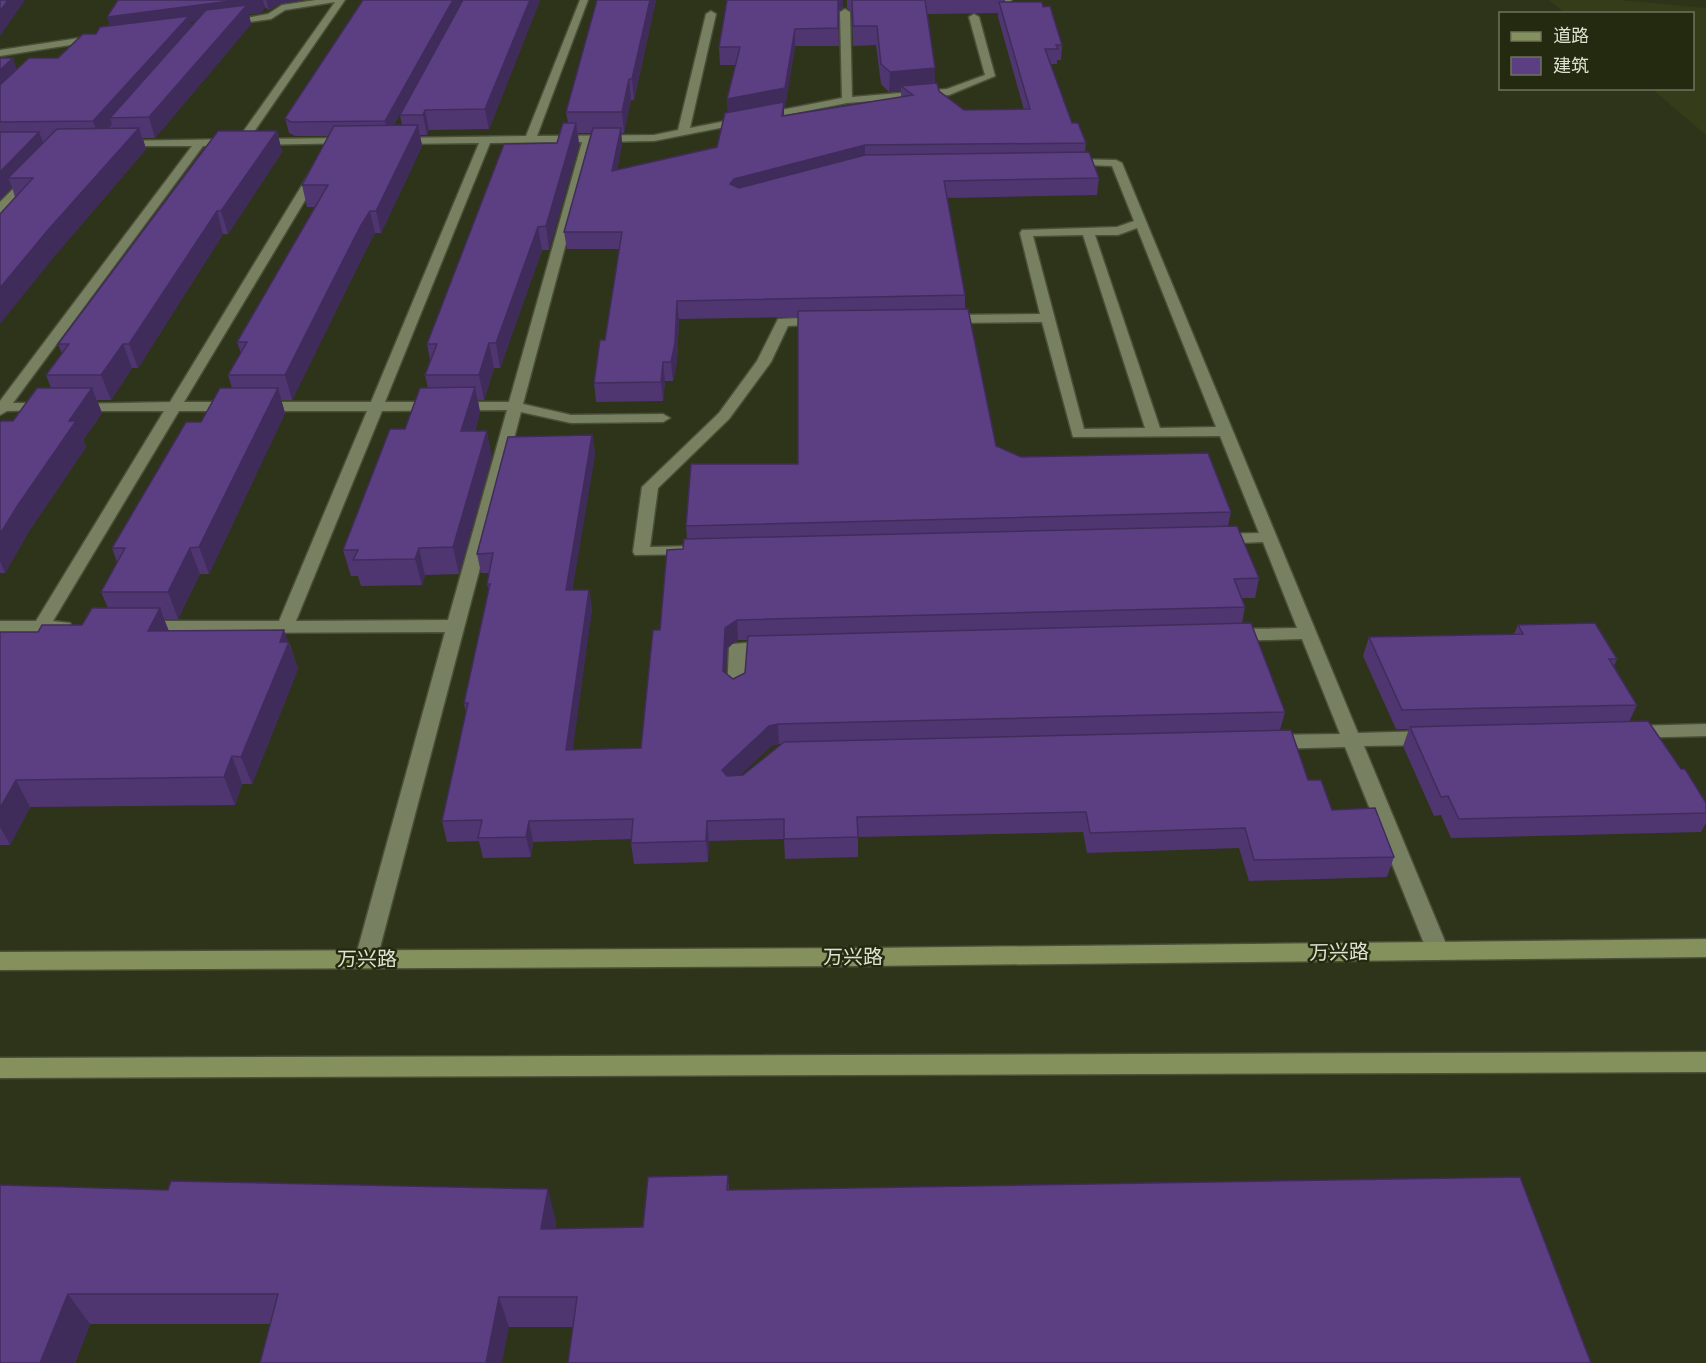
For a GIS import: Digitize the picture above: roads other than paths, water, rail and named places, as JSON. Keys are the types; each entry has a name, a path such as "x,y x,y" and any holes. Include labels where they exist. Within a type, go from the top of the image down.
{"main road":[{"name":"万兴路","path":"0,961 1706,948"},
{"path":"0,1068 1706,1062"}],"lane":[{"path":"217,24 271,16 282,8 333,0"},
{"path":"241,142 341,0"},
{"path":"530,140 584,0"},
{"path":"984,0 1008,0"},
{"path":"845,12 847,100"},
{"path":"682,133 711,14"},
{"path":"391,137 486,140 654,138 847,100 949,92 990,76 974,17"},
{"path":"0,53 106,37"},
{"path":"366,959 588,139"},
{"path":"285,627 374,406 486,140"},
{"path":"104,143 241,142 329,151 358,141"},
{"path":"1,408 200,142"},
{"path":"40,627 329,151"},
{"path":"1049,162 1116,163 1438,951"},
{"path":"0,209 38,168"},
{"path":"1141,223 1118,231 1026,232 1078,434 1226,431"},
{"path":"1088,232 1154,432"},
{"path":"933,320 1048,318"},
{"path":"712,550 641,552 650,487 724,416 764,362 783,322 841,321"},
{"path":"1,408 514,406 571,419 663,418"},
{"path":"1198,539 1269,537"},
{"path":"122,627 455,626"},
{"path":"0,627 87,627"},
{"path":"1213,635 1308,633"},
{"path":"736,691 738,648 785,646"},
{"path":"1612,733 1706,730"},
{"path":"1257,742 1446,738"}]}
